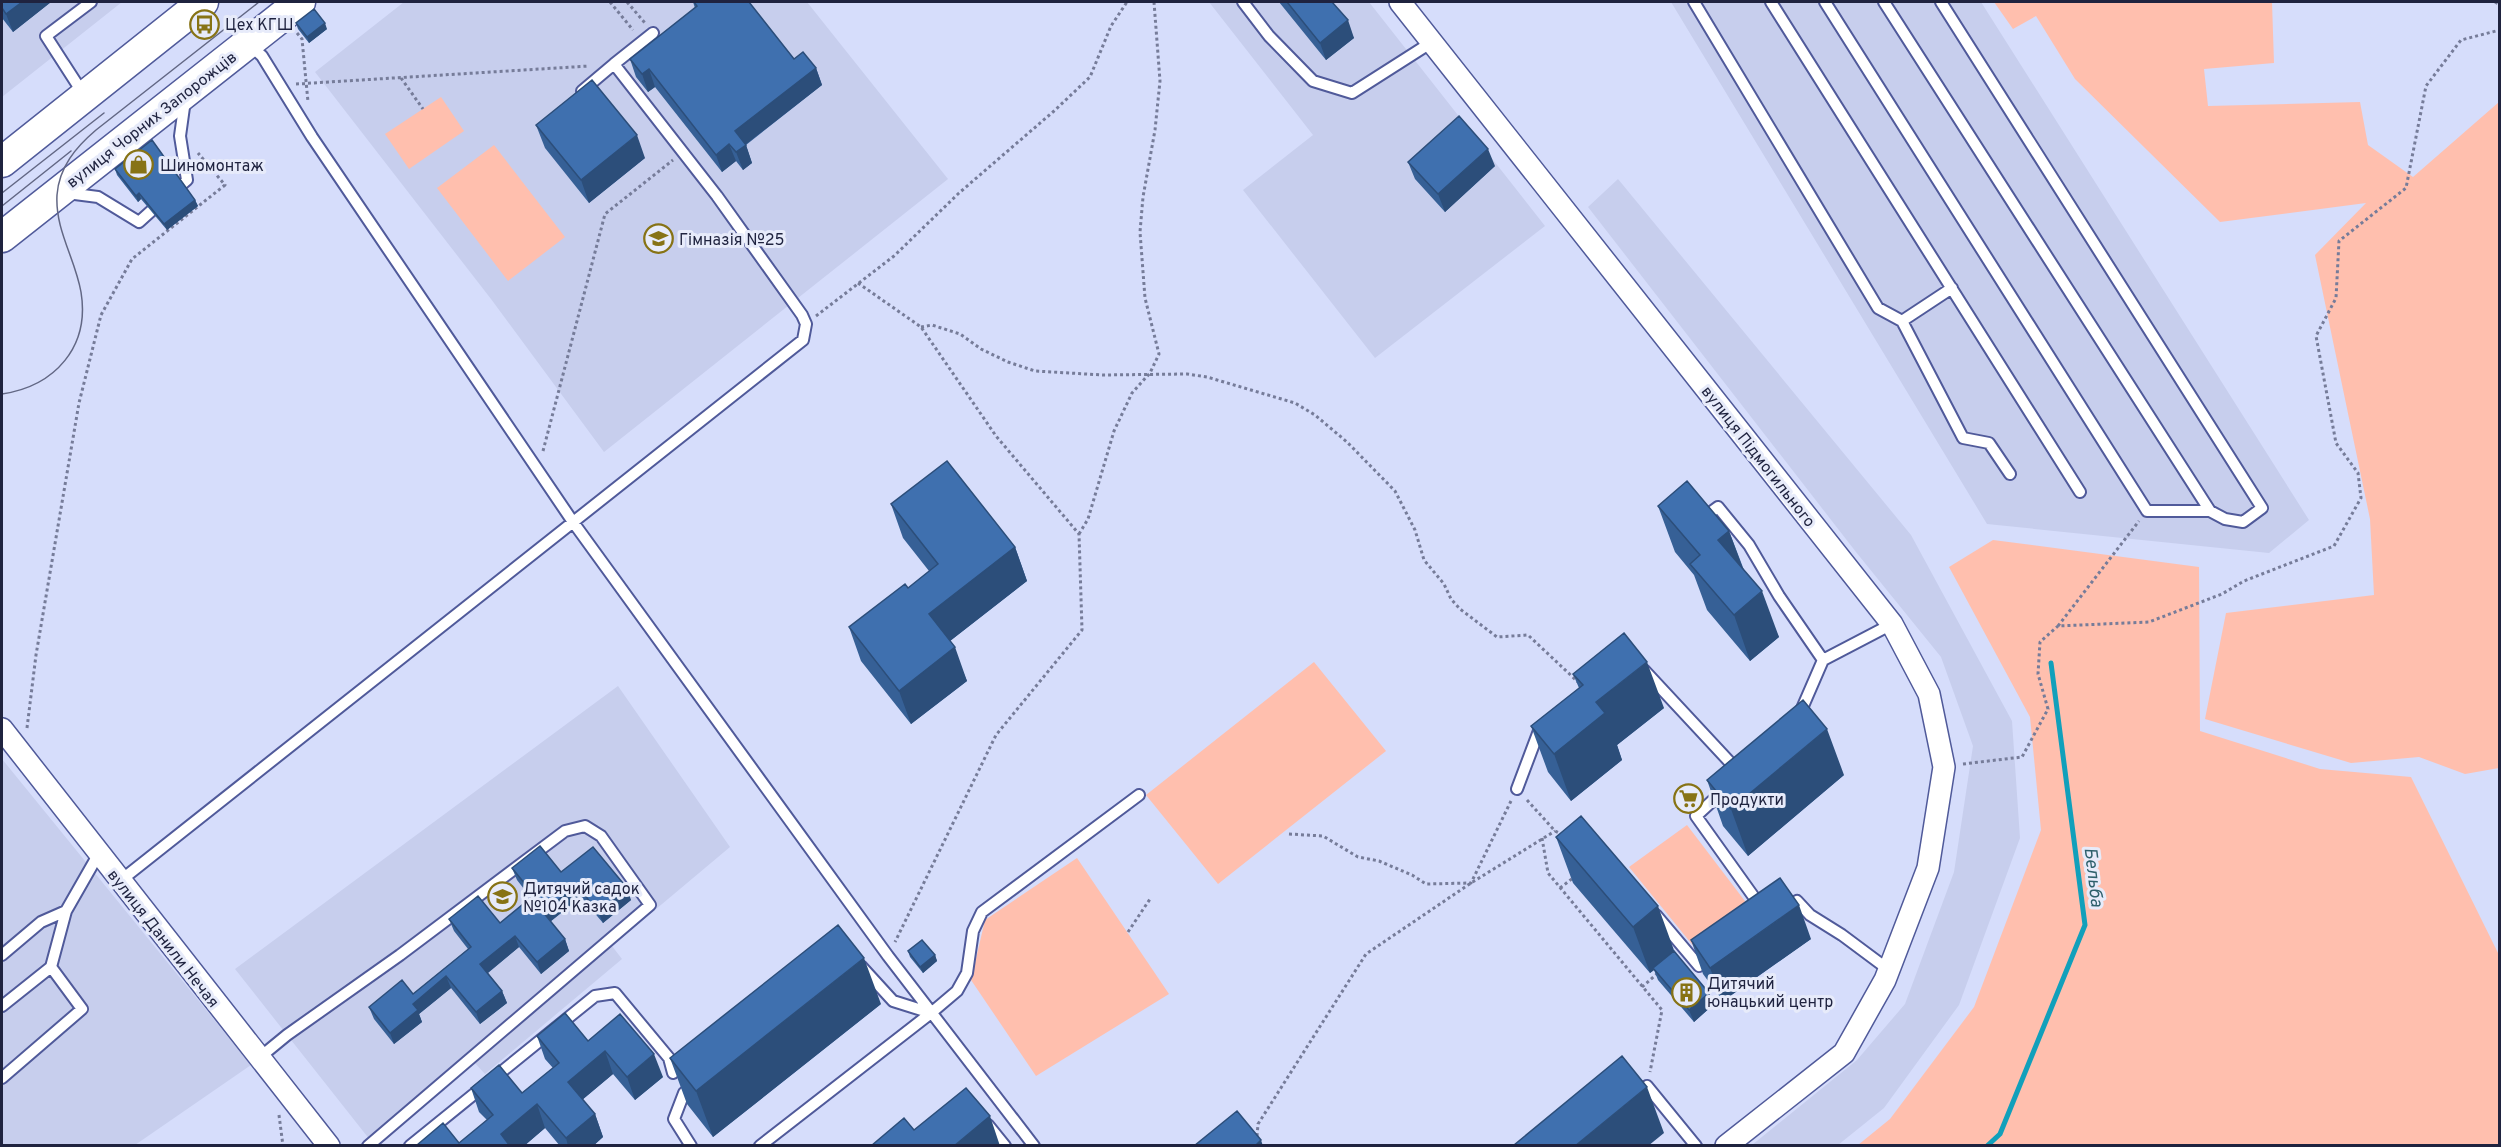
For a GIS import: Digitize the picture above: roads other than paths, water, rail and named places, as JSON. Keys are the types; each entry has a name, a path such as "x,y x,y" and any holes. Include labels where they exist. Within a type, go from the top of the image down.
{"main road":[{"path":"2,162 203,2"},
{"name":"вулиця Чорних Запорожців","path":"2,237 300,2"}],"street":[{"name":"вулиця Підмогильного","path":"1400,2 1892,624 1929,694 1944,767 1928,868 1888,970"},
{"name":"вулиця Данили Нечая","path":"2,729 98,855 329,1146"},
{"path":"1726,1146 1844,1053 1888,970"}],"lane":[{"path":"84,95 46,36 91,2"},
{"path":"1242,2 1269,36 1313,81 1352,93 1432,42"},
{"path":"1694,2 1878,308 1902,321 1963,438 1989,443 2010,474"},
{"path":"1771,2 2080,492"},
{"path":"1825,2 2147,511 2210,511 2225,519 2243,522 2262,508 1941,2"},
{"path":"1884,2 2210,511"},
{"path":"569,101 653,33"},
{"path":"248,43 262,56 312,137 573,522 888,956 1034,1146"},
{"path":"120,881 797,345 806,333 806,324 717,196 614,64"},
{"path":"57,192 98,197 139,222 187,180 180,136 187,91"},
{"path":"1902,321 1952,288"},
{"path":"1689,528 1718,507 1749,545 1779,596 1823,660"},
{"path":"1798,719 1823,660 1892,624"},
{"path":"1635,660 1746,770 1696,816 1774,916 1797,901 1810,915 1842,935 1888,970"},
{"path":"1517,789 1542,723 1550,716"},
{"path":"760,1146 957,991 967,973 973,931 982,912 1139,795"},
{"path":"259,1058 565,831 585,826 601,836 650,905 368,1146"},
{"path":"2,1006 51,967 66,912 98,855"},
{"path":"1648,906 1698,966 1716,954"},
{"path":"2,955 41,922 66,912"},
{"path":"848,966 859,964 893,1001 931,1013"},
{"path":"2,1078 82,1009 51,967"},
{"path":"410,1146 594,996 615,993 669,1058 673,1073"},
{"path":"691,1146 674,1119 684,1093 702,1078"},
{"path":"1630,1099 1647,1086 1696,1146"},
{"path":"981,1117 1005,1146"}],"waterway":[{"name":"Бельба","path":"1987,1146 2000,1134 2085,925 2051,663"}],"tram line":[{"path":"2,394 21,390 53,373 65,361 80,330 81,292 57,208 58,185 70,158 96,130 259,2"},
{"path":"2,193 104,113"},
{"path":"2,206 71,151"}],"place":[{"name":"Цех КГШ","path":"204,24"},
{"name":"Шиномонтаж","path":"139,165"},
{"name":"Гімназія №25","path":"658,239"},
{"name":"Продукти","path":"1689,799"},
{"name":"Дитячий садок №104 Казка","path":"502,897"},
{"name":"Дитячий юнацький центр","path":"1686,992"}]}
